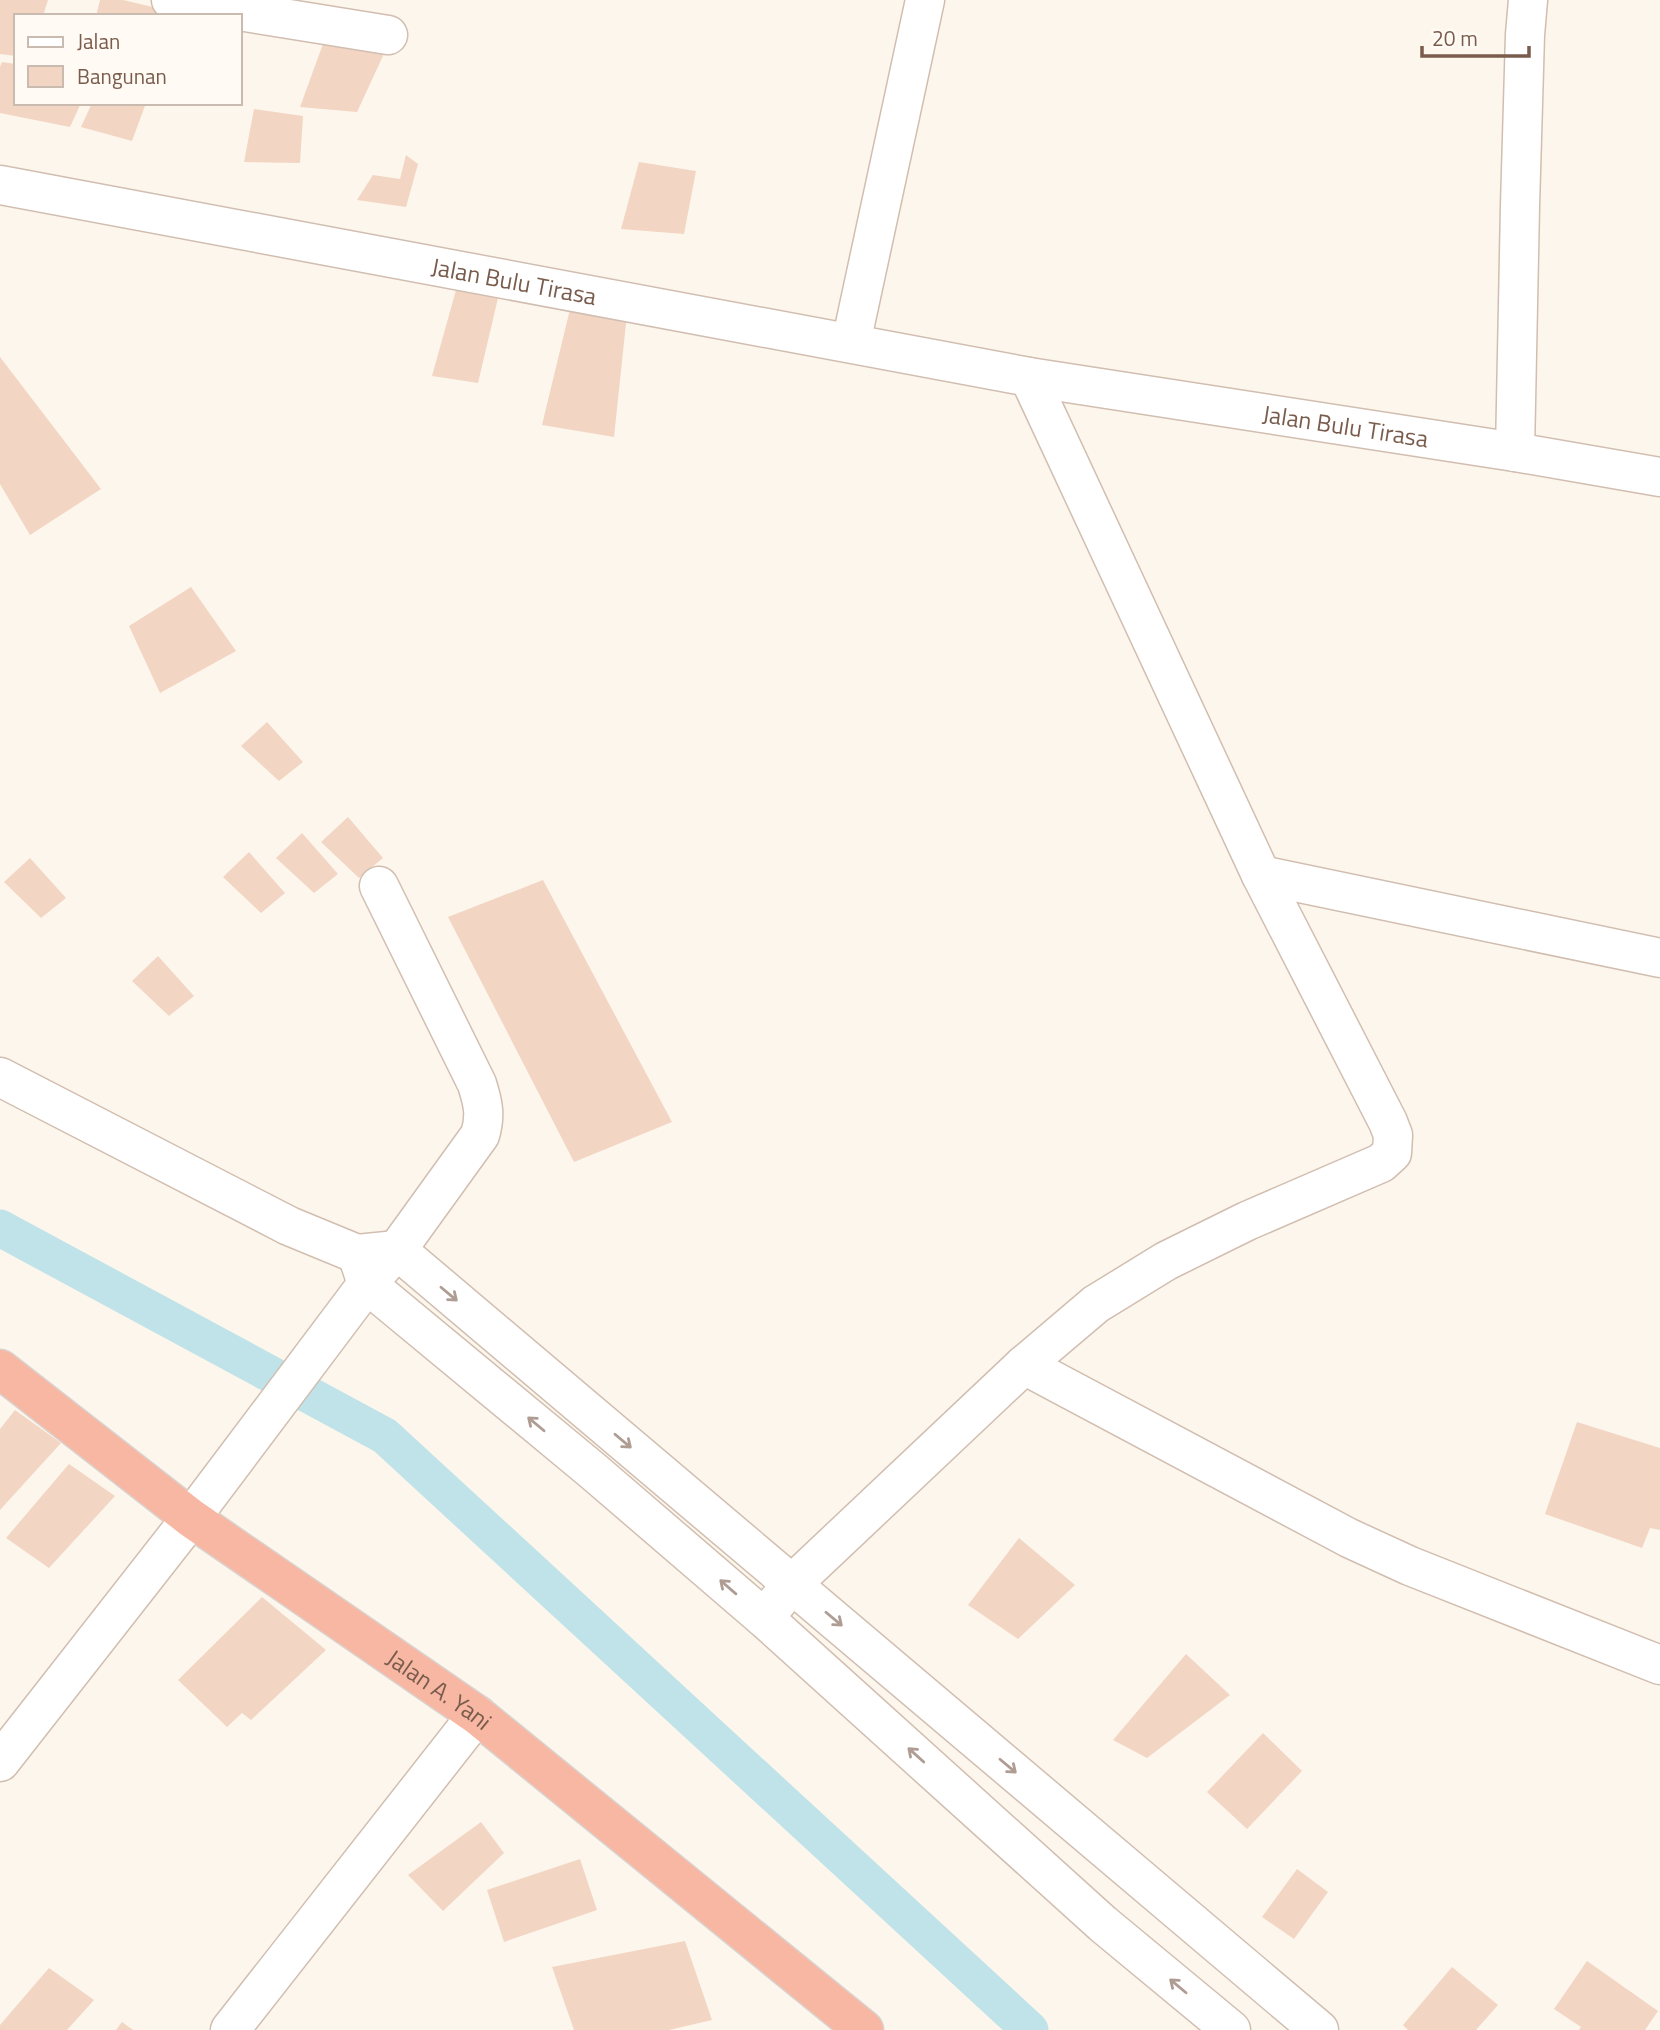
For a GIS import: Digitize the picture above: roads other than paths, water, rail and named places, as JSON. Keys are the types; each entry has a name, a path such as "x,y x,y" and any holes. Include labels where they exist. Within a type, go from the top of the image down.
{"highway":[{"name":"Jalan A. Yani","path":"0,1369 191,1518 477,1715 864,2030"}],"street":[{"path":"171,0 387,35"},
{"path":"851,343 925,0"},
{"path":"1515,452 1520,180 1528,0"},
{"name":"Jalan Bulu Tirasa","path":"0,185 1029,377 1660,477"},
{"path":"764,1618 792,1584 1024,1365 1096,1304 1166,1261 1247,1221 1381,1163 1392,1153 1393,1135 1388,1122 1261,876 1029,377"},
{"path":"1261,876 1660,958"},
{"path":"0,1762 249,1441 359,1281 397,1250 480,1135 485,1119 477,1084 379,886"},
{"path":"0,1077 289,1226 593,1471 764,1618 1103,1924 1231,2030"},
{"path":"397,1250 1320,2030"},
{"path":"1024,1365 1362,1544 1469,1590 1660,1665"},
{"path":"230,2030 477,1715"}],"waterway":[{"path":"0,1228 385,1436 1030,2030"}]}
